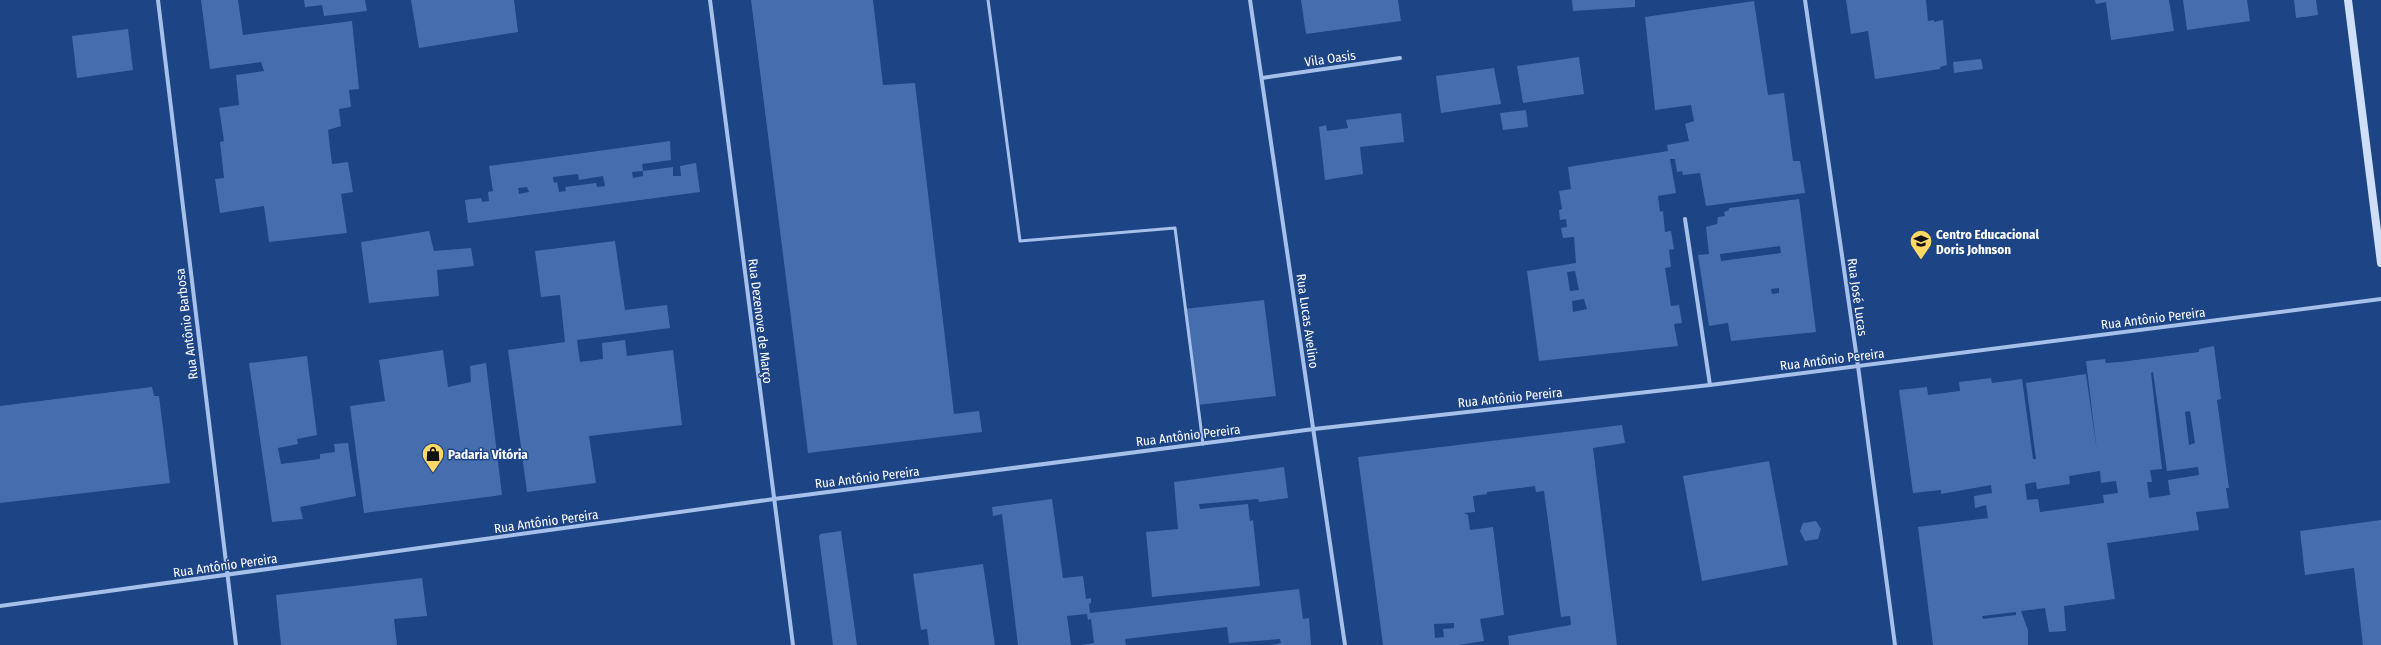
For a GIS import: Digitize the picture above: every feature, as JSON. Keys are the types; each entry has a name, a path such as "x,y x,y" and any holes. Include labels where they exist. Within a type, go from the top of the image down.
{"street":[{"name":"Rua Antônio Barbosa","path":"158,0 226,575 236,645"},
{"name":"Rua Dezenove de Março","path":"710,0 793,645"},
{"name":"Rua Lucas Avelino","path":"1250,0 1345,645"},
{"name":"Rua José Lucas","path":"1805,0 1858,366 1895,645"},
{"path":"2348,0 2381,263"},
{"name":"Vila Oasis","path":"1262,78 1400,58"},
{"path":"1685,219 1710,384"},
{"name":"Rua Antônio Pereira","path":"0,606 774,499 1314,429 1858,366 2381,299"}],"lane":[{"path":"988,0 1020,241 1175,228 1203,444"}],"building":[{"path":"201,0 238,0 243,35 352,21 359,89 349,90 351,107 339,109 341,126 328,130 332,164 348,162 353,192 341,194 347,233 269,242 264,206 220,213 215,179 224,178 220,142 224,141 219,108 239,105 236,75 264,71 261,62 210,69"},
{"path":"304,0 365,0 367,11 324,16 322,5 305,7"},
{"path":"411,0 514,0 518,32 419,48"},
{"path":"751,0 873,0 883,85 915,83 954,414 979,411 982,432 808,453"},
{"path":"1301,0 1398,0 1401,21 1306,34"},
{"path":"1572,0 1635,0 1635,7 1573,11"},
{"path":"1846,0 1926,0 1928,21 1934,20 1934,22 1943,20 1947,65 1940,67 1940,69 1875,79 1868,31 1851,34"},
{"path":"2095,0 2169,0 2174,31 2111,40 2106,2 2096,4"},
{"path":"2183,0 2247,0 2250,21 2187,30"},
{"path":"2294,0 2316,0 2318,15 2296,18"},
{"path":"1754,1 1768,95 1784,93 1793,161 1800,161 1805,193 1706,206 1700,173 1683,175 1682,171 1677,172 1675,159 1670,159 1676,193 1658,196 1660,212 1663,211 1665,232 1671,231 1674,249 1669,250 1671,267 1665,268 1671,306 1679,305 1682,323 1674,324 1678,346 1539,361 1527,271 1576,263 1574,237 1563,238 1561,228 1567,227 1566,219 1560,220 1559,210 1562,209 1559,191 1571,189 1568,167 1668,151 1667,145 1689,141 1685,124 1694,121 1691,105 1655,110 1645,17","holes":["1575,271 1579,290 1570,291 1567,272","1584,299 1587,309 1573,312 1572,301"]},
{"path":"128,29 133,70 77,78 72,36"},
{"path":"1579,57 1584,94 1523,103 1517,66"},
{"path":"1981,59 1983,69 1954,73 1953,62"},
{"path":"1494,68 1501,104 1441,113 1436,76"},
{"path":"1526,110 1528,127 1503,130 1500,113"},
{"path":"1401,113 1404,142 1360,147 1363,174 1325,180 1319,127 1326,125 1327,131 1348,128 1346,120"},
{"path":"670,141 671,160 642,164 643,171 673,167 673,176 681,176 680,166 696,163 700,192 468,223 465,200 481,198 482,202 489,201 488,192 493,191 489,166","holes":["643,171 643,176 633,178 632,172","578,174 579,180 603,176 605,186 597,187 596,183 565,187 566,191 559,192 557,182 554,183 553,177","527,187 529,192 519,194 518,188"]},
{"path":"1799,199 1816,332 1731,341 1728,323 1709,326 1698,255 1709,254 1706,227 1717,224 1718,217 1725,216 1724,212 1729,210 1729,208","holes":["1780,246 1781,253 1721,261 1720,254","1779,288 1779,293 1772,294 1771,289"]},
{"path":"429,231 434,251 471,248 474,266 437,270 439,296 369,303 361,242"},
{"path":"615,241 625,310 667,305 670,328 577,340 580,362 603,359 602,343 625,340 627,356 673,350 682,425 589,436 596,483 527,492 508,350 565,342 560,295 541,297 535,251"},
{"path":"1264,300 1276,396 1197,405 1184,309"},
{"path":"2214,346 2221,399 2217,400 2229,488 2226,488 2229,508 2196,512 2199,530 2107,543 2115,599 2064,606 2066,631 2049,632 2045,608 2021,611 2028,630 2028,645 1933,645 1918,527 1988,518 1986,505 1975,508 1974,496 1992,493 1991,485 1941,494 1941,490 1913,493 1899,390 1927,387 1928,395 1960,391 1959,382 1991,378 1992,383 2022,379 2033,459 2036,459 2026,383 2086,374 2097,452 2086,361 2105,359 2106,363 2120,362 2199,352 2199,349","holes":["2153,372 2167,471 2198,467 2199,475 2168,480 2170,495 2149,498 2147,482 2152,482 2150,470 2162,469 2151,373","2190,411 2195,443 2189,445 2185,412","2100,471 2101,483 2116,481 2118,493 2103,495 2104,503 2040,512 2038,499 2027,500 2025,484 2036,482 2037,489 2070,484 2069,476","2016,612 2016,615 1983,619 1982,616"]},
{"path":"443,350 448,387 471,382 470,366 486,363 502,495 364,513 350,406 385,401 379,360"},
{"path":"307,356 317,435 297,439 298,444 278,448 281,464 320,459 320,454 335,452 334,444 348,443 356,496 300,507 303,519 272,522 249,363"},
{"path":"152,387 154,396 159,396 170,483 0,503 0,406"},
{"path":"1622,425 1625,443 1593,448 1617,645 1509,645 1508,636 1571,625 1570,616 1561,617 1544,491 1536,492 1535,486 1487,492 1487,494 1473,496 1475,512 1464,513 1468,515 1470,530 1493,527 1504,615 1480,619 1484,641 1458,645 1383,645 1358,457","holes":["1454,623 1454,628 1443,629 1444,637 1435,638 1434,624"]},
{"path":"1769,461 1788,565 1702,581 1683,476"},
{"path":"1284,467 1288,498 1259,502 1258,499 1199,504 1200,509 1248,504 1250,521 1253,520 1260,586 1152,597 1146,532 1178,529 1174,482"},
{"path":"1052,499 1063,578 1083,576 1086,599 1091,598 1091,603 1089,604 1090,613 1299,589 1303,619 1309,618 1311,645 1271,645 1281,643 1280,639 1229,643 1227,627 1125,639 1126,645 1080,645 1094,643 1091,619 1088,620 1087,614 1067,616 1071,645 1018,645 1002,514 993,516 992,507"},
{"path":"2381,520 2381,645 2363,645 2354,568 2305,575 2300,531"},
{"path":"1816,521 1821,529 1818,539 1805,541 1800,531 1803,523"},
{"path":"841,531 857,645 833,645 819,537 820,534"},
{"path":"983,564 995,645 929,645 927,629 921,630 913,574"},
{"path":"422,578 427,616 394,619 397,645 281,645 276,595"}],"place":[{"name":"Centro Educacional Doris Johnson","path":"1921,260"},
{"name":"Padaria Vitória","path":"433,474"}]}
